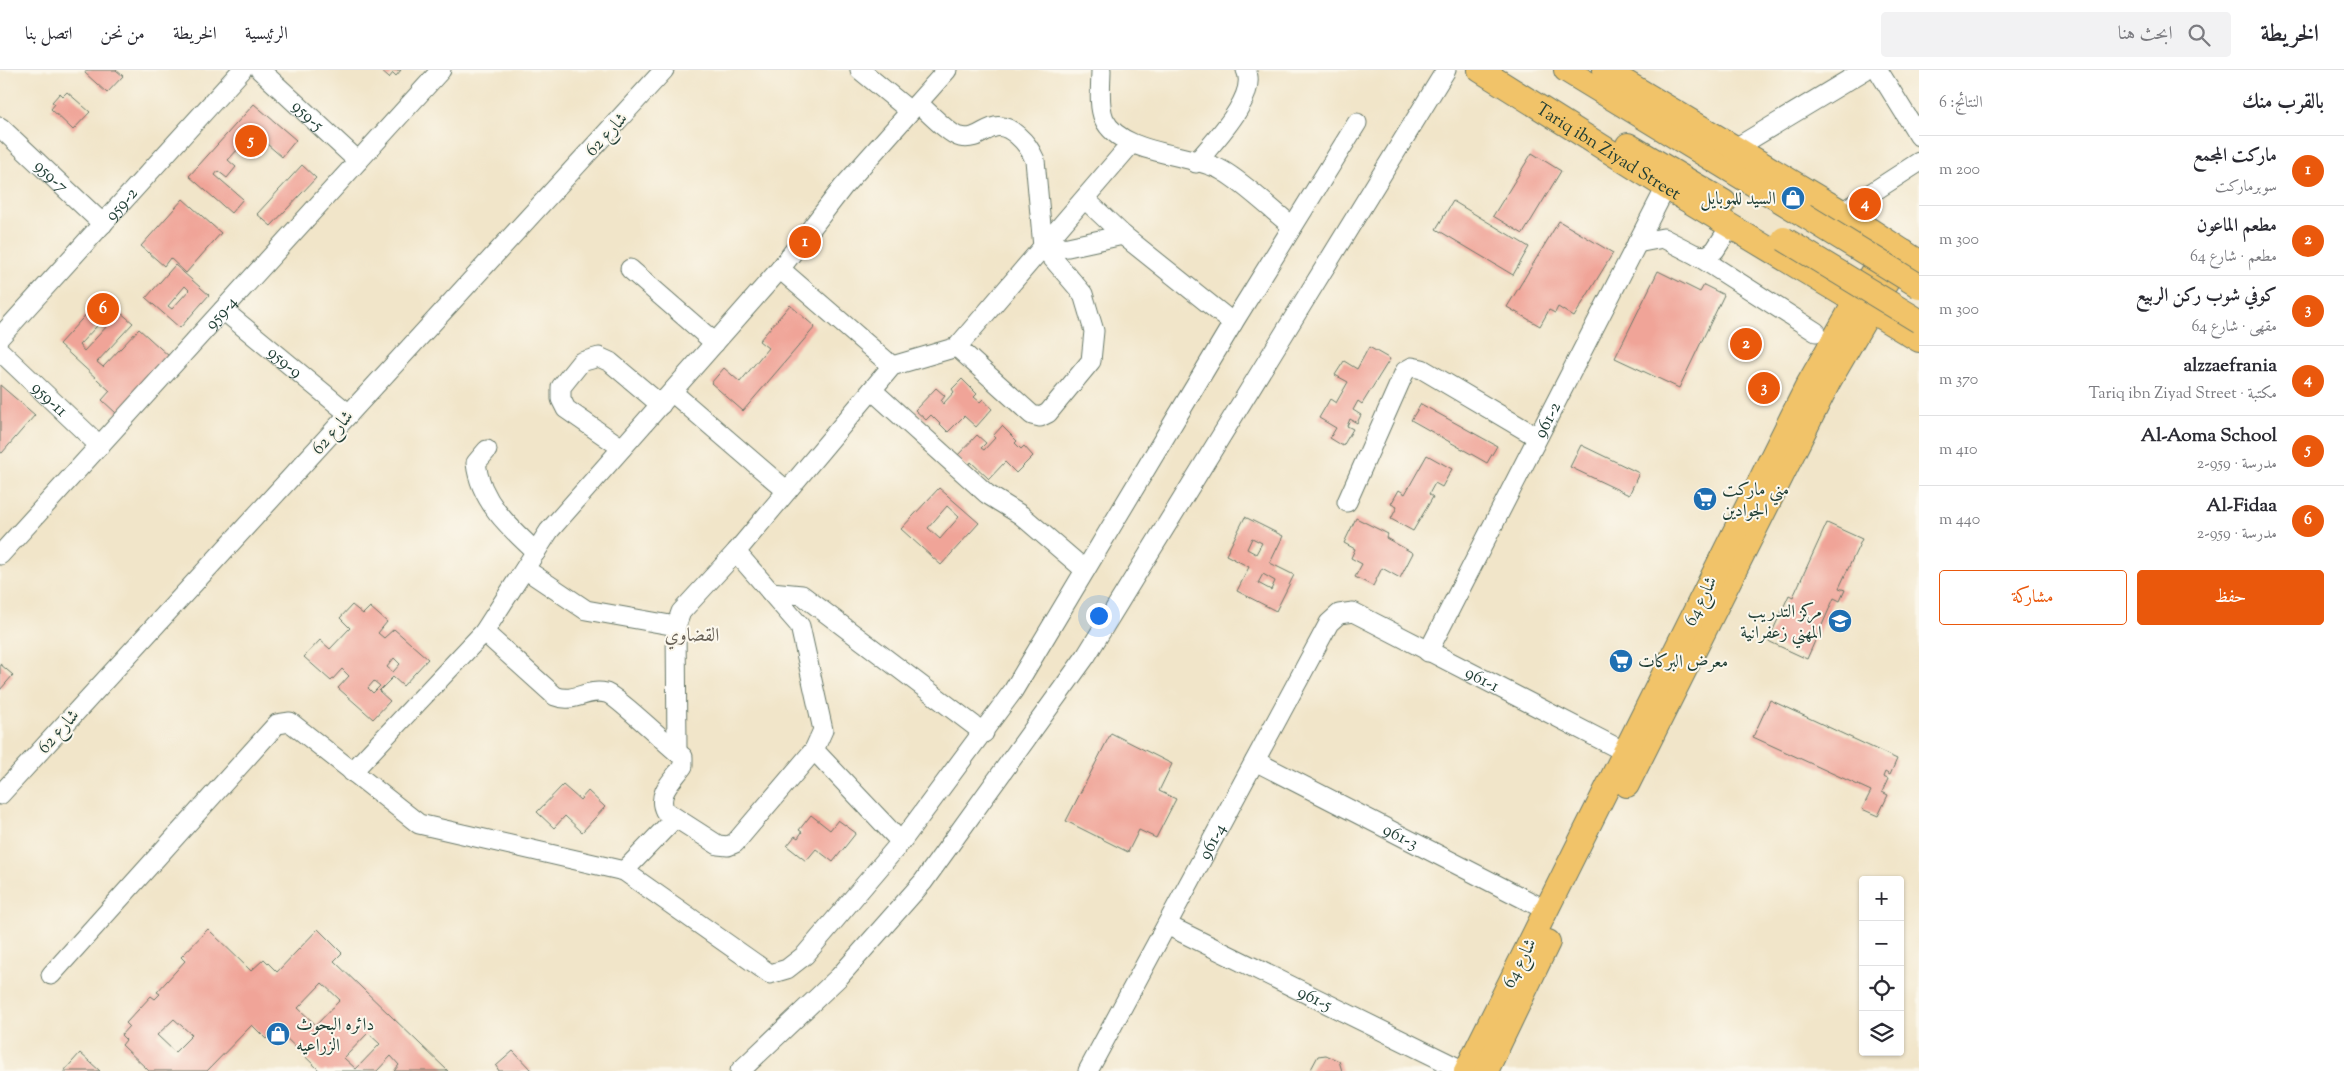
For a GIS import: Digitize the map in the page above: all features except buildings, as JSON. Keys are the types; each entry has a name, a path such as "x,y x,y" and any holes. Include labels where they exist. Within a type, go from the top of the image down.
{"main road":[{"name":"Tariq ibn Ziyad Street","path":"1480,70 1666,187 1919,340"},
{"path":"1505,70 1919,320"},
{"path":"1566,70 1919,286"},
{"path":"1605,70 1842,212 1904,252"},
{"name":"شارع 64","path":"1465,1071 1808,385 1904,252"},
{"name":"شارع 64","path":"1486,1071 1825,390 1863,307"}],"street":[{"name":"959-2","path":"0,337 242,70"},
{"name":"959-5","path":"260,70 358,161"},
{"name":"959-4","path":"0,555 441,70"},
{"name":"شارع 62","path":"0,795 664,70"},
{"path":"860,70 958,137 970,138 994,126 1008,127 1030,147 1035,160 1044,248 1083,294 1094,331 1091,361 1048,413 1040,417 1032,415 957,347"},
{"path":"352,772 484,632 549,532 780,269 843,187 947,70"},
{"path":"1101,70 1101,110 1104,120 1111,129 1131,144 1223,170 1292,226"},
{"path":"1196,163 1239,110 1249,84 1246,70"},
{"path":"740,1071 839,978 923,882 1023,746 1086,656 1446,70"},
{"path":"1734,149 1865,70"},
{"path":"1878,70 1919,136"},
{"path":"51,975 277,724 290,722 419,824 624,871 770,974 787,969 805,955 901,842 984,733 1013,691 1232,323 1357,123"},
{"name":"959-7","path":"0,127 103,224"},
{"path":"677,752 676,626 682,612 736,552 892,366 957,347 1044,248 1131,144"},
{"path":"1842,212 1919,162"},
{"name":"961-2","path":"1428,652 1666,187"},
{"path":"1085,200 1123,235 1232,323"},
{"path":"1696,255 1707,256 1715,250 1731,225"},
{"path":"1044,248 1068,248 1123,235"},
{"path":"1637,243 1663,238 1696,255 1816,332"},
{"path":"780,269 892,366"},
{"path":"630,270 715,344"},
{"name":"959-9","path":"223,310 349,414"},
{"name":"959-11","path":"0,351 100,446"},
{"path":"622,448 566,410 560,399 561,388 581,362 599,357 610,362 666,399 787,492"},
{"path":"1347,502 1406,371 1412,367 1422,369 1538,437"},
{"path":"872,390 987,494 1021,515 1085,570"},
{"path":"487,450 476,464 478,476 485,494 503,522 536,552"},
{"path":"484,632 555,696 565,700 591,692 608,693 683,757 683,766 662,796 661,802 665,811 718,845 728,846 735,843 814,750 823,730 800,626 736,552"},
{"path":"525,569 586,610 676,626"},
{"path":"770,592 802,595 984,733"},
{"name":"961-1","path":"1339,614 1353,612 1625,752"},
{"name":"961-4","path":"1088,1071 1329,623 1339,614"},
{"path":"814,750 901,842"},
{"name":"961-3","path":"1255,761 1546,910"},
{"path":"624,871 675,818"},
{"name":"961-5","path":"1167,925 1465,1071"}],"place":[{"name":"Al-Aoma School","path":"251,141"},
{"name":"السيد للموبايل","path":"1793,198"},
{"name":"alzzaefrania","path":"1865,204"},
{"name":"ماركت المجمع","path":"805,242"},
{"name":"Al-Fidaa","path":"103,309"},
{"name":"مطعم الماعون","path":"1746,344"},
{"name":"كوفي شوب ركن الربيع","path":"1764,388"},
{"name":"مني ماركت الجوادين","path":"1705,499"},
{"name":"مركز التدريب المهني زعفرانية","path":"1840,621"},
{"name":"معرض البركات","path":"1621,661"},
{"name":"دائره البحوث الزراعيه","path":"278,1034"}],"district":[{"name":"القضاوي","path":"692,634"}]}
